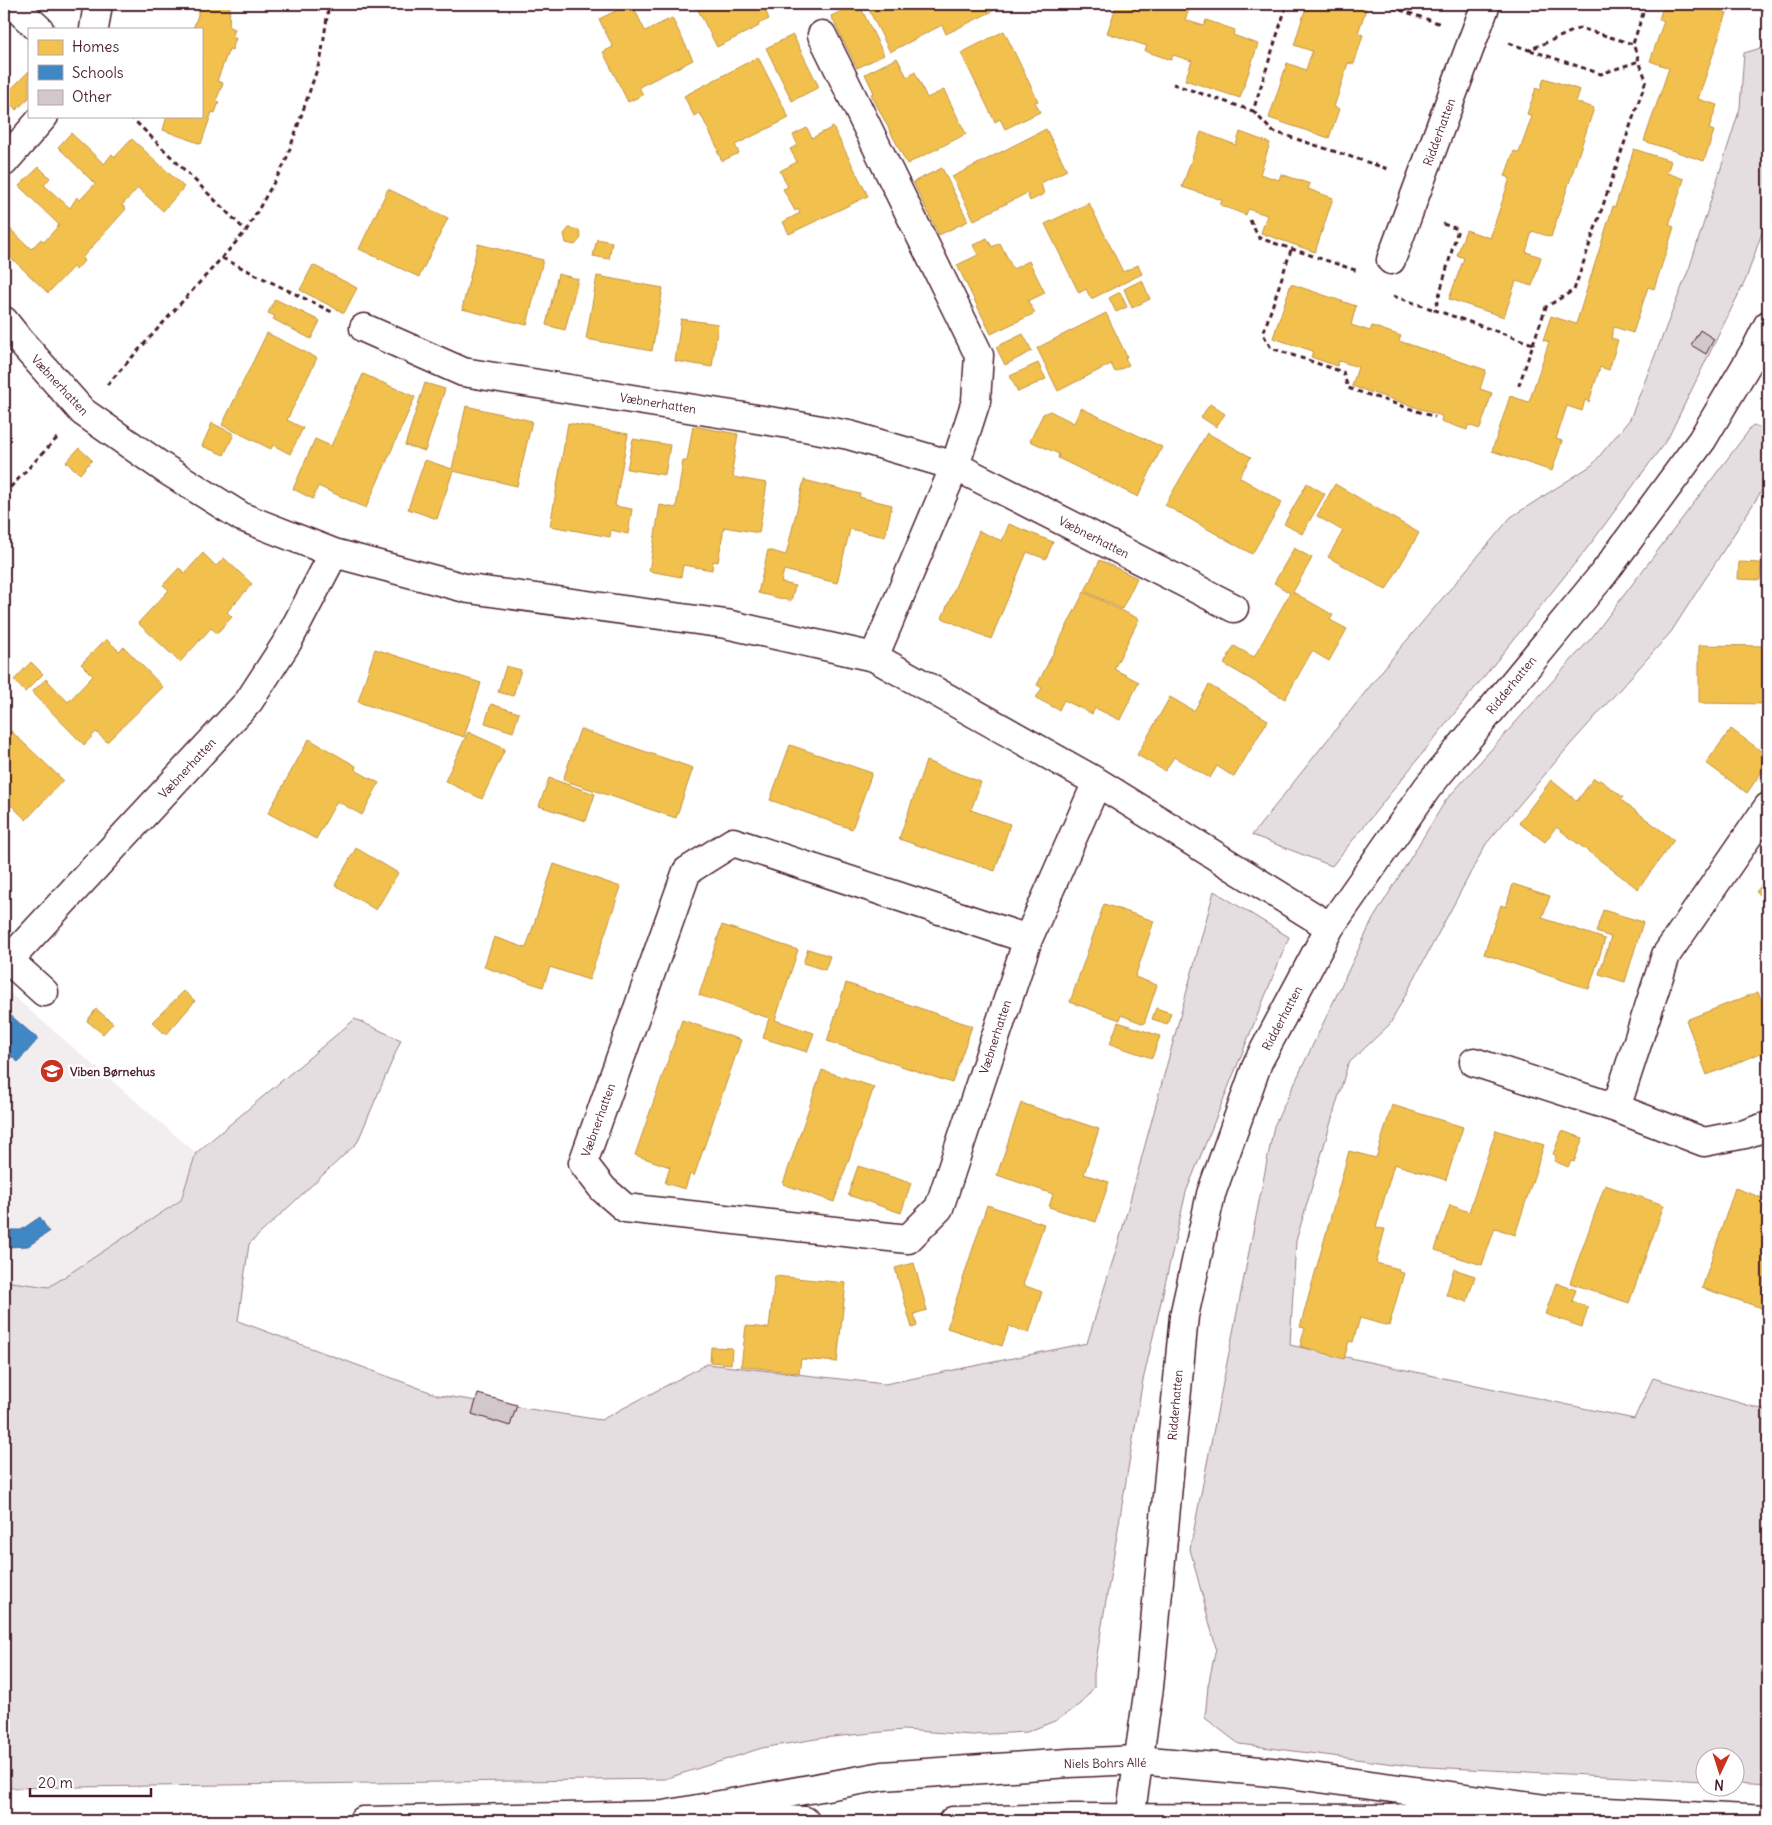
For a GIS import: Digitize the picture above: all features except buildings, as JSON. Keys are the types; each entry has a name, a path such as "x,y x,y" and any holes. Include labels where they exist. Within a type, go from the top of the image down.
{"street":[{"path":"12,4 38,28"},
{"path":"94,28 98,4"},
{"name":"Ridderhatten","path":"1391,260 1486,4"},
{"path":"822,35 979,355 976,401 955,466 874,657"},
{"path":"4,162 42,118"},
{"name":"Væbnerhatten","path":"4,321 20,342 82,412 165,469 242,517 334,553 470,589 726,624 874,657 1097,782 1330,927"},
{"name":"Ridderhatten","path":"1130,1820 1149,1687 1184,1316 1212,1194 1258,1062 1330,927 1427,788 1604,573 1702,440 1762,351 1768,325"},
{"name":"Væbnerhatten","path":"364,328 463,372 782,422 849,435 955,466 1234,608"},
{"name":"Væbnerhatten","path":"44,992 6,958 249,701 288,641 334,553"},
{"name":"Væbnerhatten","path":"1028,938 734,842 687,871 583,1163 603,1189 626,1208 908,1239 939,1208 1028,938 1097,782"},
{"path":"1616,1108 1666,955 1768,807"},
{"path":"1474,1062 1616,1108 1704,1142 1745,1134 1768,1126"},
{"name":"Niels Bohrs Allé","path":"664,1815 883,1776 1138,1760 1282,1773 1546,1809 1768,1820"},
{"name":"Niels Bohrs Allé","path":"953,1821 1070,1818 1130,1820 1390,1819 1546,1809"},
{"name":"Niels Bohrs Allé","path":"363,1821 664,1815 805,1821"}],"path":[{"path":"4,494 82,412 246,231 284,163 321,58 329,4"},
{"path":"1253,111 1287,4"},
{"path":"1383,4 1601,74 1639,62"},
{"path":"1518,388 1546,307 1574,290 1646,80 1633,44 1646,4"},
{"path":"1529,50 1580,28 1633,44"},
{"path":"1173,84 1253,111 1272,130 1421,180"},
{"path":"132,118 246,231"},
{"path":"1408,214 1458,229 1435,310"},
{"path":"1250,220 1259,238 1362,272"},
{"path":"1291,250 1263,334 1271,348 1343,372 1348,388 1435,417"},
{"path":"222,258 364,328"},
{"path":"1391,295 1533,344"}],"shaded area":[{"path":"1768,46 1768,215 1746,279 1668,438 1592,542 1332,866 1252,835 1397,652 1511,517 1592,465 1630,419 1690,266 1740,108 1744,53"},
{"path":"1753,425 1768,430 1768,481 1671,632 1569,746 1486,844 1390,1024 1348,1064 1296,1241 1290,1345 1634,1419 1653,1378 1768,1411 1768,1785 1744,1784 1744,1748 1694,1748 1694,1780 1410,1766 1239,1744 1205,1718 1208,1686 1216,1648 1190,1549 1274,1126 1373,919 1446,800 1593,636"},
{"path":"1214,891 1289,937 1186,1192 1142,1385 1094,1673 1094,1687 1081,1704 1057,1720 1027,1732 972,1735 903,1730 822,1738 762,1748 665,1779 4,1788 4,1281 49,1287 181,1200 196,1153 355,1019 401,1040 357,1143 249,1244 238,1321 438,1395 601,1420 707,1364 885,1384 1087,1343 1119,1241"},
{"name":"Viben Børnehus","path":"4,988 196,1153 181,1199 49,1287 4,1281"}],"place":[{"name":"Viben Børnehus","path":"52,1071"}]}
